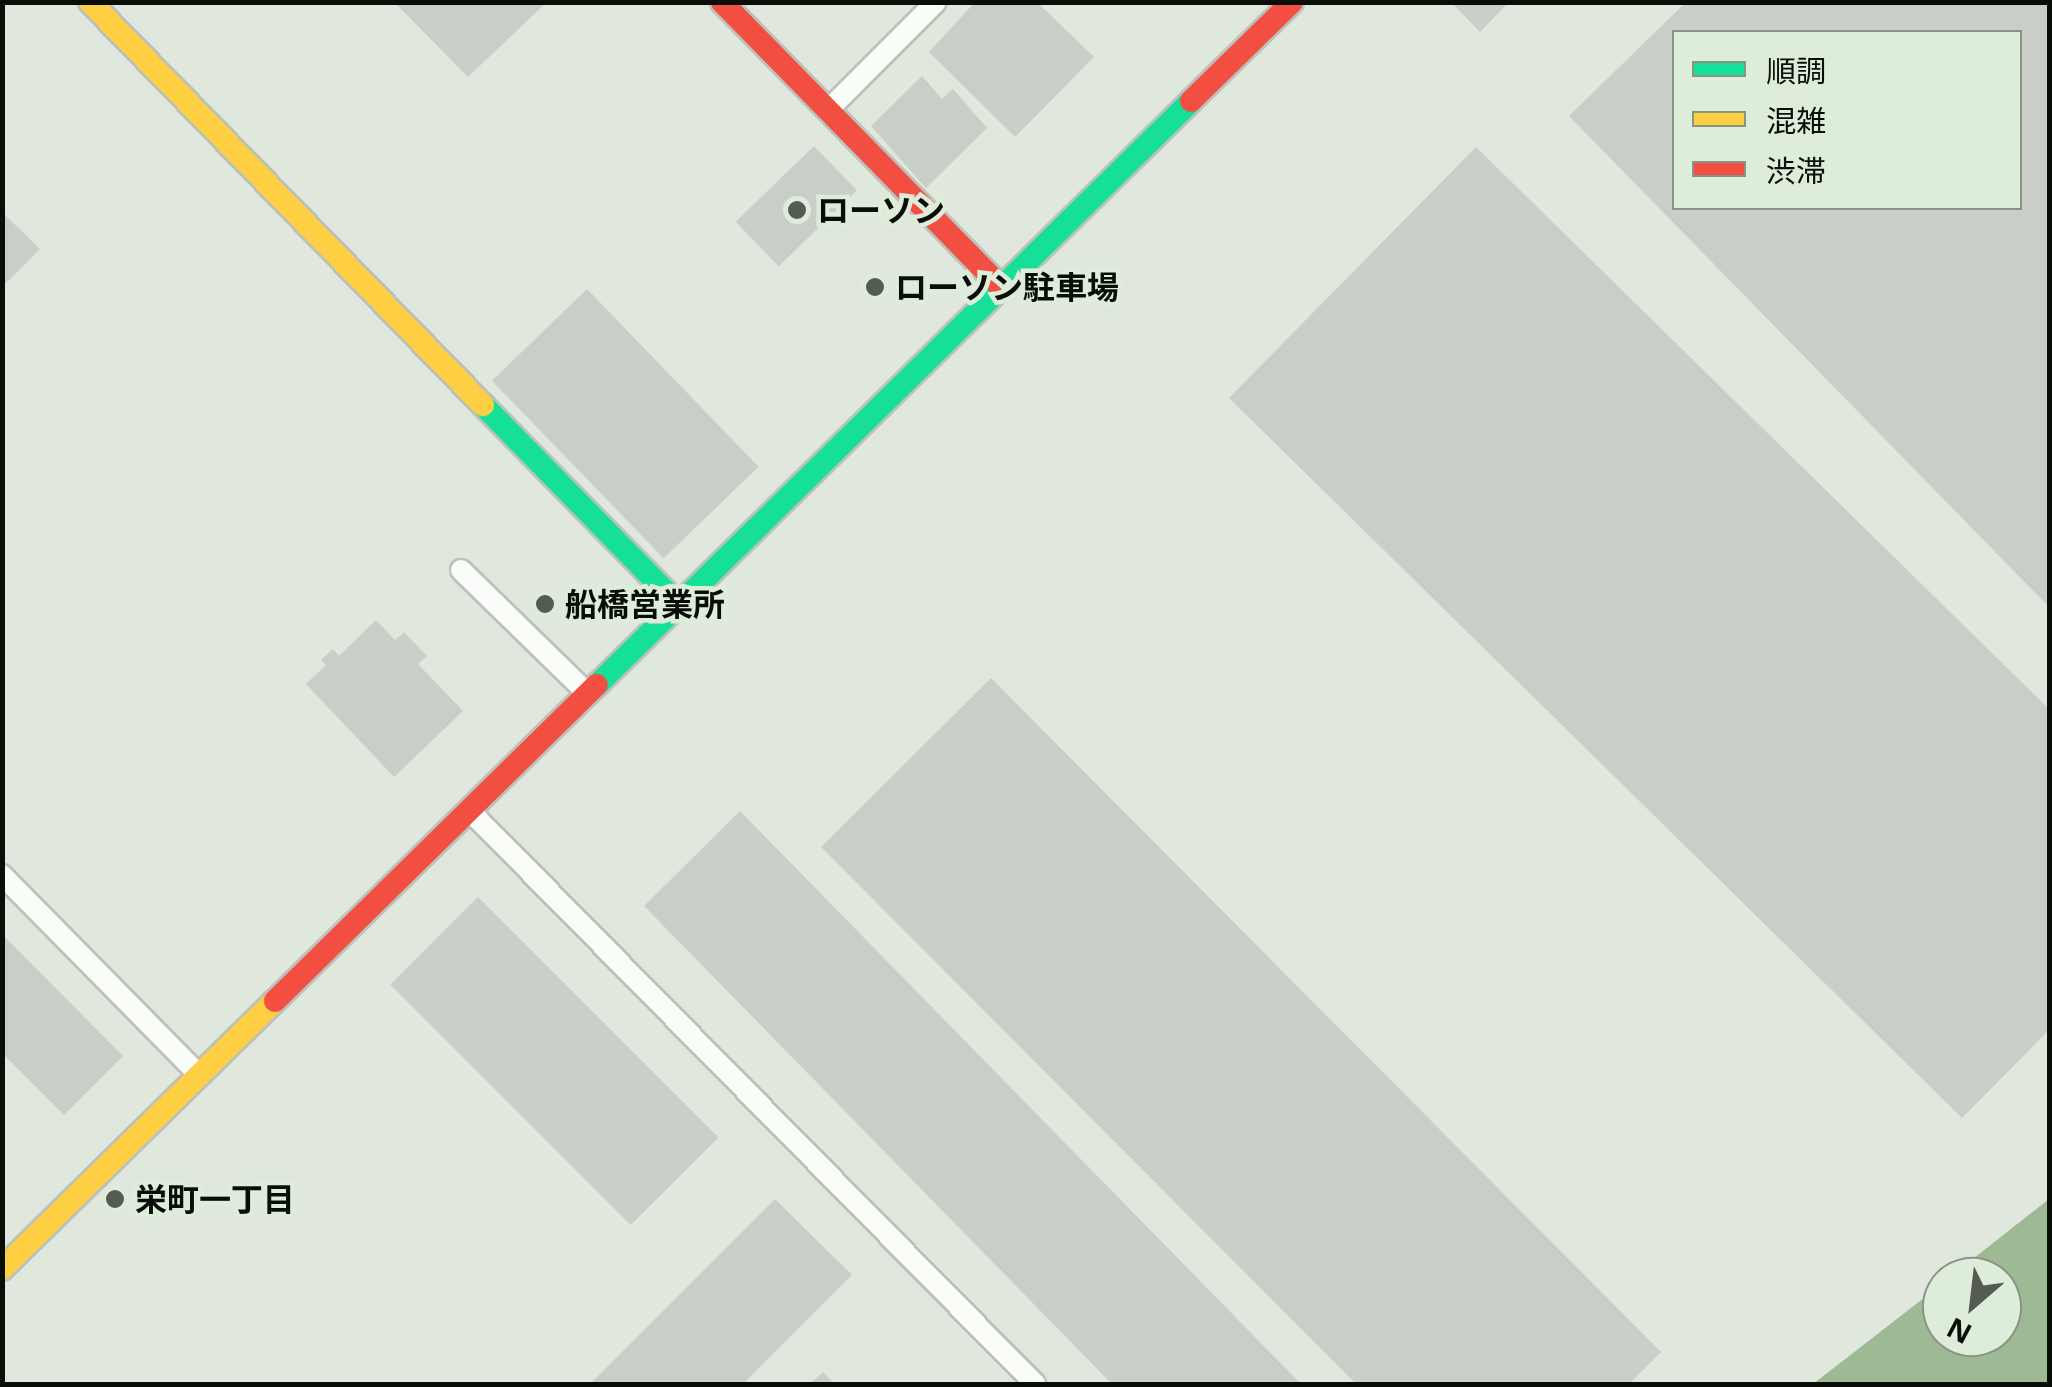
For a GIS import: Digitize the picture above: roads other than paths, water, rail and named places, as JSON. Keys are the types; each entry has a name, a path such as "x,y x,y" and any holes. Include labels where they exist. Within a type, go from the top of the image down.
{"street":[{"path":"90,2 678,605"},
{"path":"722,2 1002,288"},
{"path":"2,1270 1292,2"}],"lane":[{"path":"828,111 936,2"},
{"path":"462,570 588,694"},
{"path":"468,810 1035,1384"},
{"path":"2,874 200,1076"}],"place":[{"name":"ローソン","path":"797,210"},
{"name":"ローソン駐車場","path":"875,287"},
{"name":"船橋営業所","path":"545,604"},
{"name":"栄町一丁目","path":"115,1199"}]}
